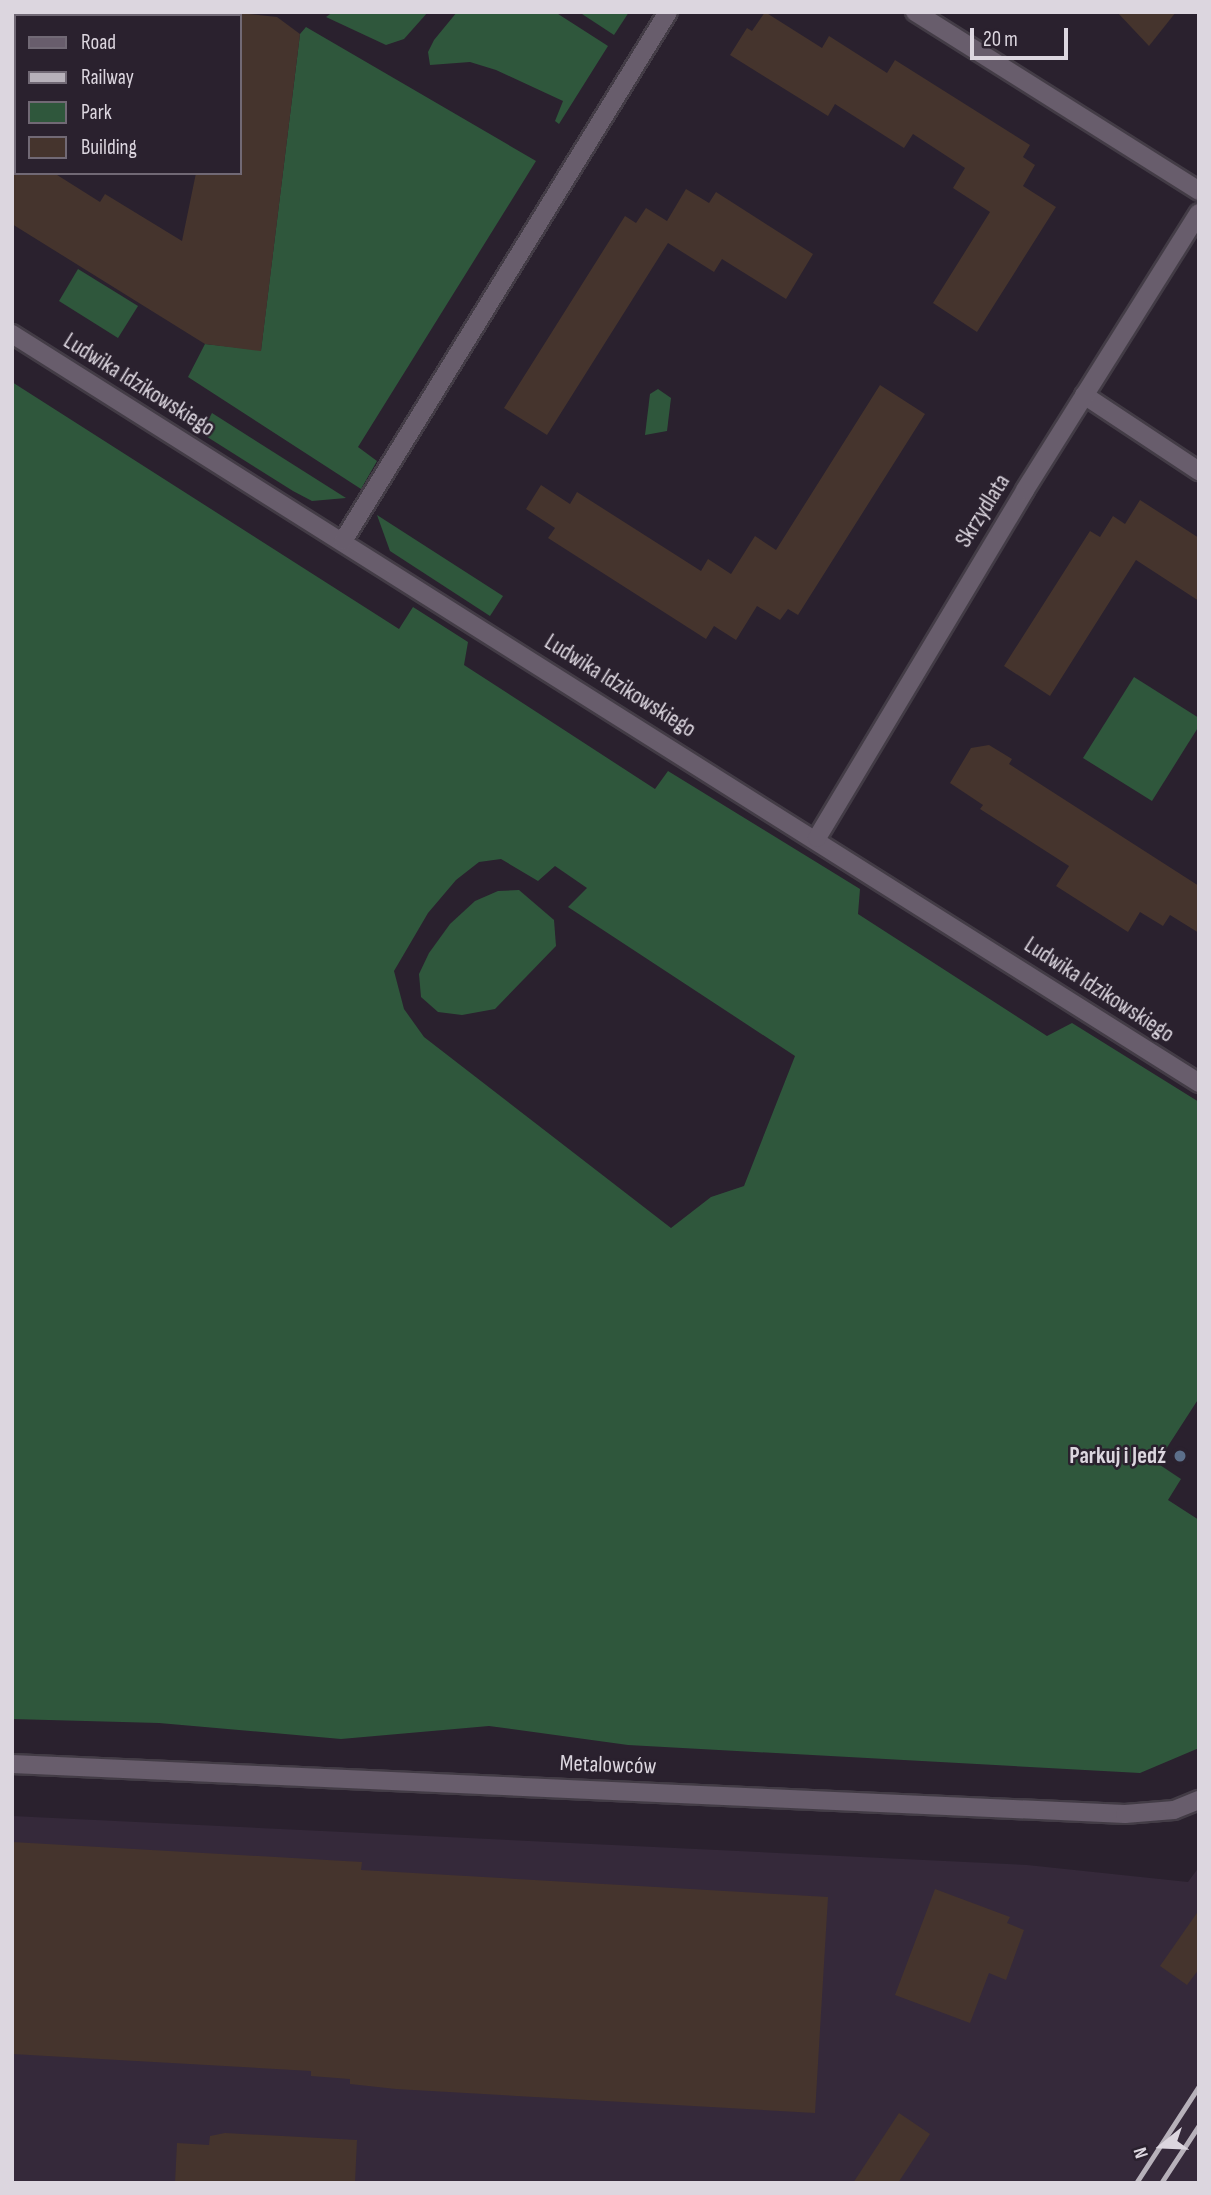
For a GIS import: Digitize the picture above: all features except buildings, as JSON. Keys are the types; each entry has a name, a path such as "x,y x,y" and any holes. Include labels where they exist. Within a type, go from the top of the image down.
{"street":[{"path":"343,541 667,12"},
{"path":"915,12 1199,191"},
{"name":"Skrzydlata","path":"817,838 846,783 1199,213"},
{"name":"Ludwika Idzikowskiego","path":"12,334 817,838 1199,1083"},
{"path":"1084,395 1199,471"},
{"name":"Metalowców","path":"12,1764 1125,1814 1174,1810 1199,1800"}],"shaded area":[{"path":"12,1816 1027,1865 1188,1882 1199,1867 1199,2183 12,2183"}],"green space":[{"path":"333,12 428,12 404,39 386,45 326,17"},
{"path":"457,12 555,12 608,46 559,124 555,121 563,101 496,70 470,62 430,65 428,52 434,40"},
{"path":"579,12 629,12 614,35"},
{"path":"306,27 536,161 358,447 377,461 361,489 188,377 205,344 261,350 300,34"},
{"path":"78,269 138,306 118,338 59,301"},
{"path":"12,382 399,629 413,607 468,642 464,665 655,789 668,771 860,889 858,914 1047,1036 1072,1023 1199,1102 1199,1398 1157,1463 1181,1479 1168,1500 1199,1520 1199,1748 1140,1773 628,1745 489,1726 341,1739 159,1723 12,1719","holes":["501,859 538,881 555,866 587,888 568,907 795,1056 744,1186 711,1197 671,1228 424,1037 404,1009 394,971 428,913 456,880 479,862"]},
{"path":"658,389 671,398 667,431 645,435 650,394"},
{"path":"212,413 346,498 312,501 201,433"},
{"path":"377,515 503,596 490,616 390,551"},
{"path":"1134,677 1199,718 1199,726 1152,801 1083,758"},
{"path":"519,890 554,920 556,946 495,1009 462,1015 438,1012 421,997 419,974 429,953 450,924 475,901 498,891"}],"railway":[{"path":"1136,2183 1199,2086"},
{"path":"1161,2183 1199,2125"}],"place":[{"name":"Parkuj i Jedź","path":"1180,1456"}]}
